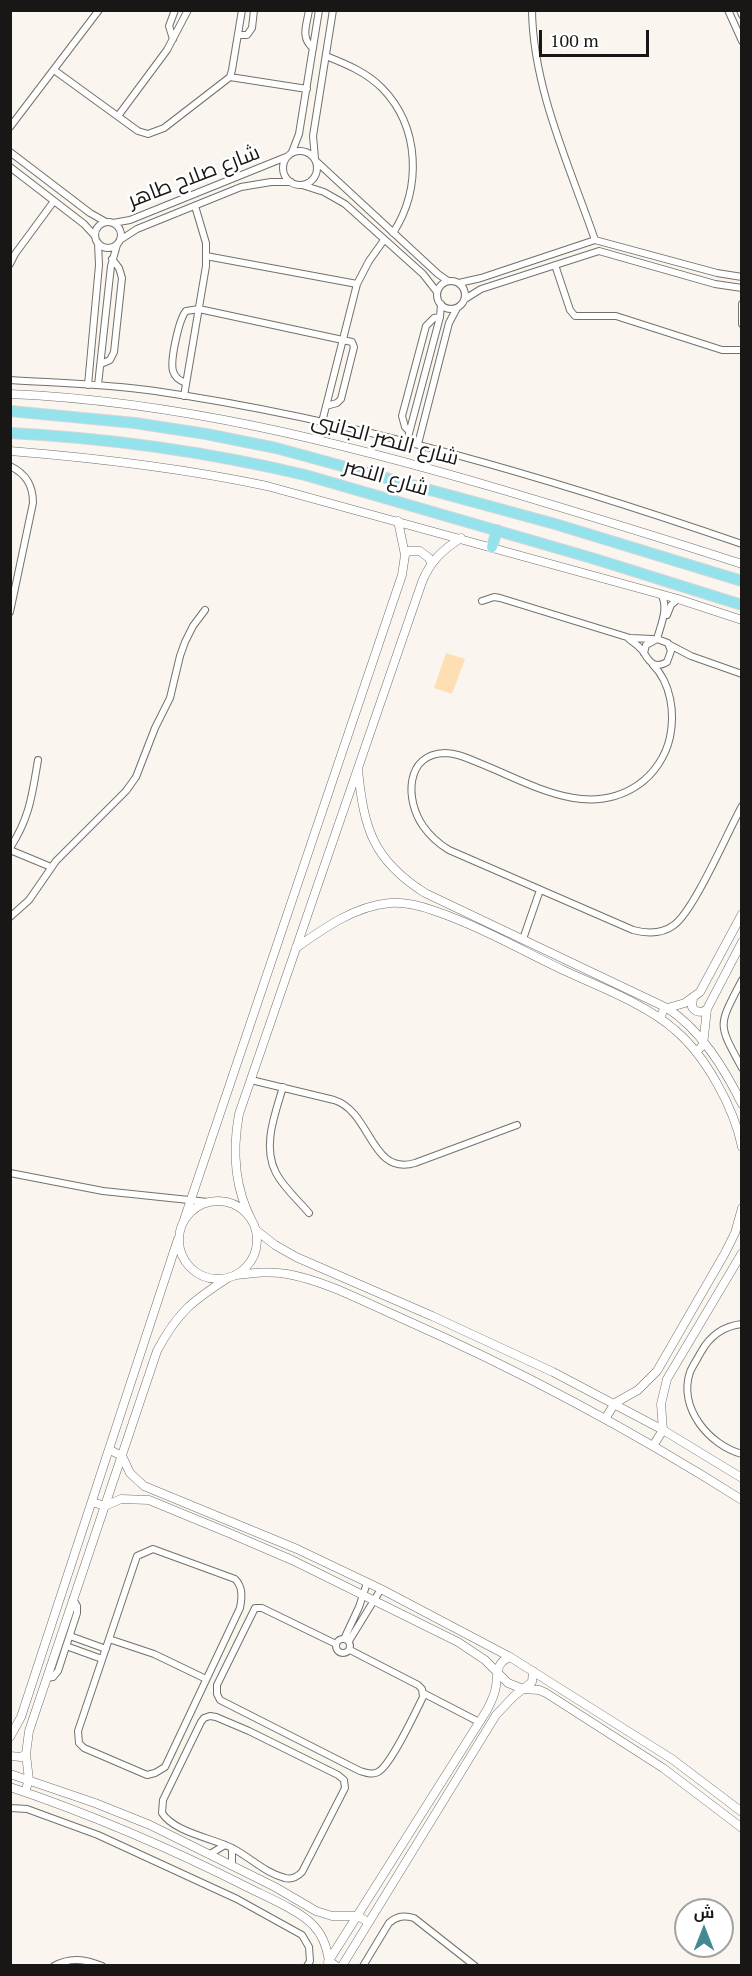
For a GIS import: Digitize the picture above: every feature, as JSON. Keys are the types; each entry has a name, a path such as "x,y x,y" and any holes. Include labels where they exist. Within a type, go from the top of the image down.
{"main road":[{"name":"شارع النصر","path":"10,411 135,423 276,448 588,533 741,581"},
{"name":"شارع النصر","path":"10,433 131,442 262,465 305,475 635,571 741,605"},
{"path":"492,547 497,530"}],"street":[{"path":"10,127 99,10"},
{"path":"173,39 169,26 175,10"},
{"path":"118,116 173,39 188,10"},
{"path":"54,70 138,131 148,134 159,131 230,77 242,10"},
{"path":"238,35 243,36 250,32 254,10"},
{"path":"309,10 305,36 313,48"},
{"path":"319,10 299,134 284,162 284,173 291,182 338,200 423,274 437,292 441,304 450,309 457,308"},
{"path":"302,185 312,181 315,177 316,160 313,142 333,10"},
{"path":"532,10 534,45 541,84 595,240"},
{"path":"728,10 741,41"},
{"path":"740,10 741,15"},
{"path":"326,56 357,70 381,87 395,104 406,127 413,158 411,189 402,219 393,233"},
{"path":"230,77 306,89"},
{"path":"289,155 302,150 311,154 393,233 448,281 459,283 481,278 595,240 717,273 741,277"},
{"name":"شارع صلاح طاهر","path":"10,152 90,213 109,223 130,220 289,155"},
{"path":"10,167 84,224 98,243 99,265 88,385"},
{"name":"شارع صلاح طاهر","path":"119,243 138,229 251,185 291,182"},
{"path":"11,263 54,201"},
{"path":"184,396 206,256 203,230 195,206"},
{"path":"95,236 99,226 109,223 120,230 119,243 112,259 98,385"},
{"path":"322,422 357,284 369,261 384,240"},
{"path":"98,243 105,248 119,243"},
{"path":"418,444 450,323 457,308 465,299 482,289 599,251 715,284 741,288"},
{"path":"206,256 357,284"},
{"path":"658,268 662,258"},
{"path":"101,364 110,360 114,352 122,278 119,268 112,259"},
{"path":"555,265 570,310 575,316 616,316 722,350 741,350"},
{"path":"437,292 441,285 448,281"},
{"path":"459,283 465,292 465,299"},
{"path":"407,441 440,317 441,304"},
{"path":"741,304 741,324"},
{"path":"186,384 177,378 172,368 180,322 186,311 199,309 344,338 352,342 354,347 339,401 326,406"},
{"path":"410,431 403,422 405,405 426,326 434,318 440,317"},
{"path":"92,341 103,342"},
{"path":"10,380 98,385 184,396 322,422 407,441 500,467 741,544"},
{"name":"شارع النصر الجانبى","path":"10,394 129,405 223,420 320,440 419,465 741,564"},
{"path":"416,408 427,411"},
{"path":"10,451 107,459 202,473 299,494 678,598 741,620"},
{"path":"10,466 26,477 33,493 33,503 10,612"},
{"path":"10,1737 21,1717 190,1201 402,575 405,555 398,521"},
{"path":"237,1275 252,1261 258,1242 256,1231 238,1187 235,1151 239,1114 357,765 422,582 431,563 461,538"},
{"path":"405,555 408,552 420,551 429,558 431,563"},
{"path":"657,639 665,609 661,594"},
{"path":"482,601 488,598 500,598 638,640 657,639 691,656 741,674"},
{"path":"644,653 646,645 657,639 669,609 678,598"},
{"path":"10,917 29,900 51,867 126,792 136,777 170,698 185,642 205,610"},
{"path":"623,636 644,653 647,660 665,681"},
{"path":"668,643 671,651 665,681 673,717 669,741 664,753 645,778 619,795 594,800 569,798 452,753 432,755 423,759 412,775 412,800 416,813 429,835 449,850 633,930 655,933 674,925 689,908 741,806"},
{"path":"653,665 691,656"},
{"path":"38,760 28,814 22,830 10,849 51,867"},
{"path":"357,765 365,819 376,845 396,872 425,893 667,1008 691,1026 704,1042 741,1104"},
{"path":"523,939 540,890"},
{"path":"296,948 328,927 363,909 392,903 433,910 470,926 660,1018 676,1030 705,1065 729,1110 741,1147"},
{"path":"660,1018 662,1011 693,998 705,985 741,914"},
{"path":"696,1052 704,1042 703,1031 707,1010 741,942"},
{"path":"741,980 722,1026 741,1068"},
{"path":"693,998 692,1004 696,1011 707,1010"},
{"path":"251,1080 346,1104 355,1112 382,1155 399,1165 415,1162 517,1125"},
{"path":"284,1087 272,1126 272,1162 281,1180 309,1213"},
{"path":"10,1173 103,1191 190,1201 228,1202 238,1206 252,1221"},
{"path":"184,1220 190,1212 208,1202"},
{"path":"605,1419 615,1403 638,1390 657,1371 725,1253 735,1233 741,1208"},
{"path":"256,1231 296,1257 495,1344 615,1403 741,1478"},
{"path":"178,1239 183,1259 189,1268 207,1278 228,1278"},
{"path":"653,1446 663,1430 661,1404 667,1379 741,1253"},
{"path":"25,1792 29,1780 26,1754 29,1731 157,1351 181,1312 228,1278 261,1272 287,1274 311,1280 468,1349 605,1419 741,1500"},
{"path":"741,1324 719,1331 705,1345 691,1372 688,1390 695,1417 708,1434 724,1446 741,1454"},
{"path":"110,1450 122,1456 130,1473 144,1486 297,1549 381,1589 510,1657 672,1759 741,1812"},
{"path":"92,1502 105,1506 121,1499 149,1500 292,1560 363,1594 458,1642 484,1660 508,1683 523,1689 546,1693 663,1767 741,1827"},
{"path":"153,1549 166,1553 235,1579 239,1584 242,1592 240,1608 165,1767 155,1773 147,1775 84,1748 79,1743 78,1731 106,1649 137,1556 144,1552 153,1549"},
{"path":"367,1583 346,1640 350,1650 418,1685 423,1693 479,1722"},
{"path":"381,1589 346,1640 336,1644 262,1608 255,1608 217,1685 217,1694 220,1700 370,1774 377,1773 388,1764 423,1693"},
{"path":"47,1678 56,1674 70,1636 78,1610 73,1599"},
{"path":"70,1636 106,1649"},
{"path":"109,1639 154,1654 207,1679"},
{"path":"336,1644 340,1653 347,1653 350,1650"},
{"path":"66,1646 102,1659"},
{"path":"330,1964 479,1722 493,1698 501,1663 510,1657"},
{"path":"342,1965 496,1715 532,1682 533,1671"},
{"path":"216,1717 249,1731 338,1774 344,1780 345,1788 298,1875 290,1879 285,1878 252,1862 228,1846 171,1822 162,1813 163,1800 204,1718 216,1717"},
{"path":"10,1756 21,1757 26,1754"},
{"path":"10,1774 150,1825 232,1865 316,1911 340,1917 358,1916 368,1922"},
{"path":"10,1787 91,1815 144,1838 271,1900 310,1922 325,1944 330,1964"},
{"path":"10,1808 27,1809 98,1835 237,1899 302,1935 309,1947 308,1965"},
{"path":"228,1846 232,1865"},
{"path":"210,1854 228,1846"},
{"path":"363,1965 389,1923 394,1918 406,1916 414,1918 475,1965"},
{"path":"54,1965 70,1959 88,1960 102,1965"}],"shaded area":[{"path":"446,653 465,659 452,694 434,688"}]}
